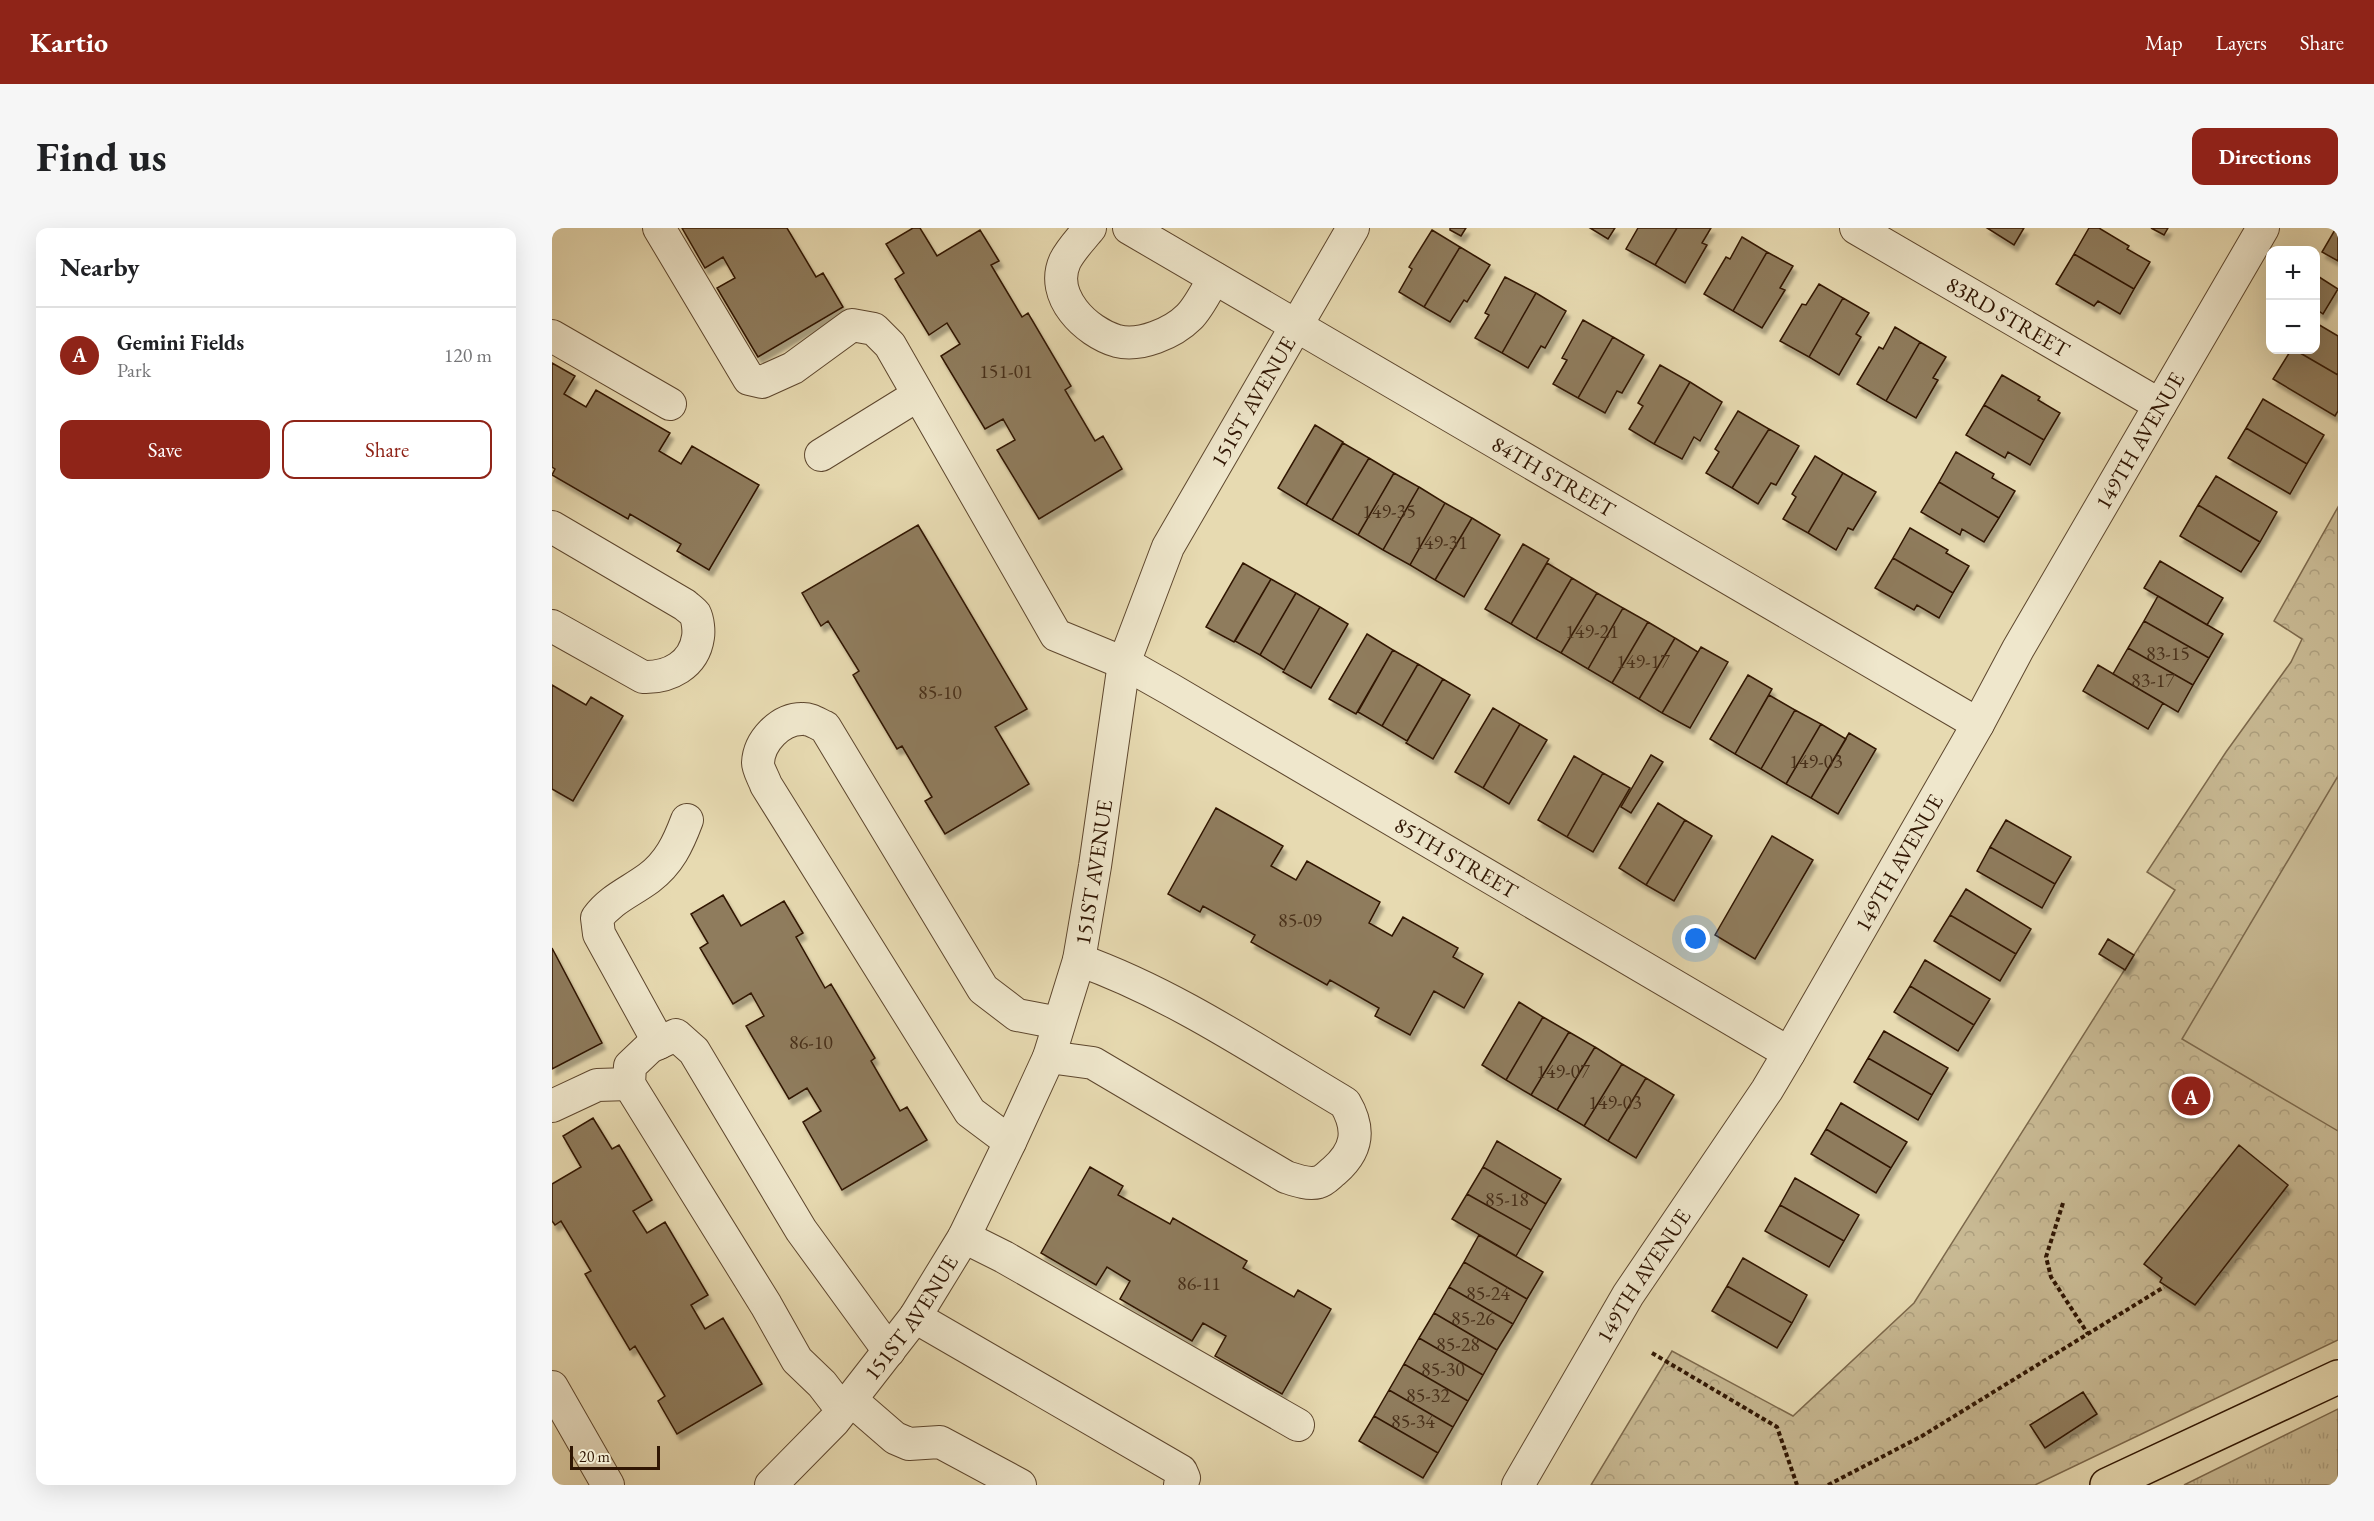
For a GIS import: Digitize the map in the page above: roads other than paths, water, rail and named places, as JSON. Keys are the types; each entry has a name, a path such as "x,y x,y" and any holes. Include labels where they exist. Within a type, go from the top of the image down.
{"highway":[{"path":"2107,1485 2338,1377"}],"street":[{"name":"85TH STREET","path":"659,228 749,379 762,382 793,368 852,325 874,329 890,345 1056,635 1124,663 1789,1053"},
{"path":"1090,228 1065,262 1062,284 1068,305 1090,328 1118,341 1145,340 1169,331 1190,316 1214,278"},
{"name":"84TH STREET","path":"1129,228 1171,238 1214,278 1978,724"},
{"name":"151ST AVENUE","path":"771,1485 846,1405 915,1317 964,1237 1010,1142 1049,1057 1079,960 1124,663 1168,547 1353,228"},
{"name":"83RD STREET","path":"1856,228 2160,405"},
{"name":"149TH AVENUE","path":"1518,1485 1628,1295 1767,1090 1789,1053 1978,724 2018,648 2263,228"},
{"path":"552,336 669,404"},
{"path":"821,455 918,395"},
{"path":"552,527 685,605 695,614 699,631 697,644 688,660 678,669 657,677 643,677 552,626"},
{"path":"1010,1142 970,1112 766,785 758,764 765,740 780,726 804,718 825,727 983,989 1017,1015 1059,1023"},
{"path":"659,1043 599,934 597,918 607,904 650,878 668,861 678,844 687,820"},
{"path":"1049,1057 1093,1063 1286,1177 1304,1182 1319,1182 1344,1162 1353,1148 1356,1127 1345,1103 1156,992 1118,974 1079,960"},
{"path":"889,1351 801,1230 694,1051 676,1035 650,1047 630,1066 629,1084 760,1295 797,1360 846,1405 895,1438 909,1444 940,1442 1020,1485"},
{"path":"552,1106 597,1085 629,1084"},
{"path":"964,1237 1004,1257 1298,1425"},
{"path":"915,1317 1181,1472 1184,1478 1180,1485"},
{"path":"552,1387 608,1485"}],"place":[{"name":"Gemini Fields","path":"2191,1096"}]}
